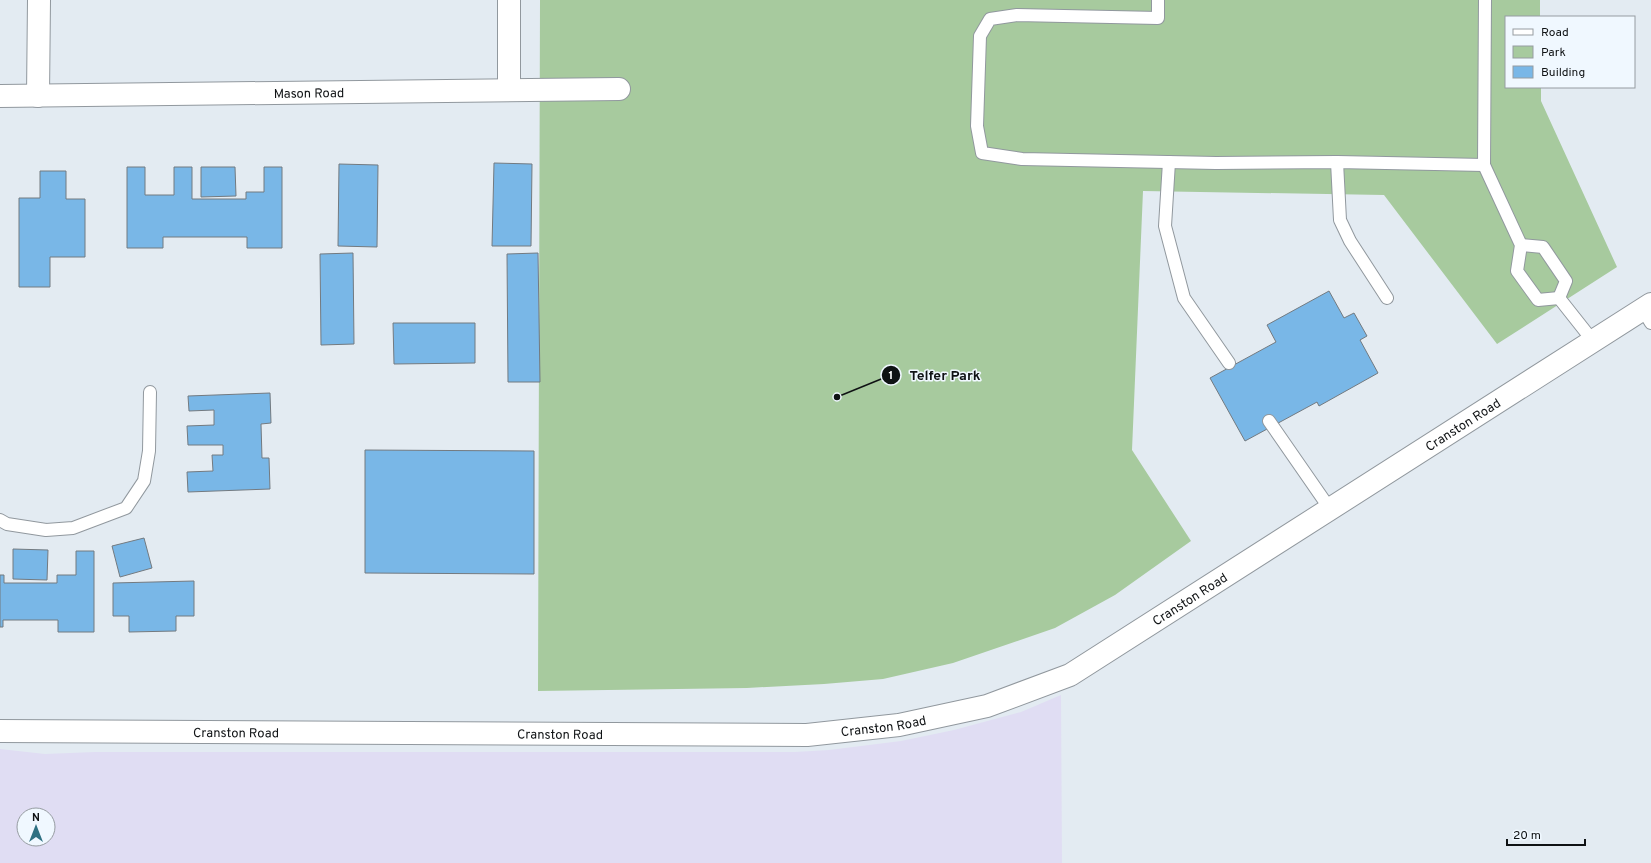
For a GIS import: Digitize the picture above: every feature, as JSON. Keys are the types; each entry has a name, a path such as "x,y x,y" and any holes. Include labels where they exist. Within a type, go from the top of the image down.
{"street":[{"path":"38,96 39,0"},
{"path":"509,0 509,89"},
{"name":"Mason Road","path":"0,96 509,89 619,89"},
{"name":"Cranston Road","path":"0,732 807,735 899,725 987,706 1070,675 1593,341 1648,312"}],"lane":[{"path":"1158,0 1158,18 1017,15 990,19 980,36 977,126 982,153 1022,159 1484,165"},
{"path":"1485,0 1484,165 1521,246 1517,271 1538,300 1559,298"},
{"path":"1168,162 1165,226 1184,298 1229,363"},
{"path":"1337,162 1340,220 1350,241 1388,298"},
{"path":"1521,246 1543,247 1566,280 1559,298"},
{"path":"1559,298 1593,341"},
{"path":"0,520 7,524 46,530 73,528 126,508 144,481 149,451 150,392"},
{"path":"1269,421 1330,509"}],"shaded area":[{"path":"1061,695 1062,863 0,863 0,749 45,754 95,752 795,752 829,750 901,741 954,730 1021,712"}],"green space":[{"path":"540,0 1540,0 1540,16 1505,16 1505,88 1541,88 1541,101 1617,267 1497,344 1384,195 1143,191 1132,450 1191,541 1115,595 1055,628 953,663 883,679 824,684 747,688 538,691"}],"building":[{"path":"494,163 532,164 531,246 492,246"},
{"path":"339,164 378,165 377,247 338,246"},
{"path":"127,167 145,167 145,195 174,195 174,167 192,167 192,199 246,199 246,192 264,192 264,167 282,167 282,248 247,248 247,237 163,237 163,248 127,248"},
{"path":"201,167 235,167 236,196 201,197"},
{"path":"40,171 66,171 66,199 85,199 85,257 50,257 50,287 19,287 19,198 40,198"},
{"path":"353,253 354,344 321,345 320,254"},
{"path":"538,253 540,382 508,382 507,254"},
{"path":"1329,291 1344,318 1354,313 1367,336 1360,340 1378,373 1319,406 1317,402 1245,441 1210,378 1276,342 1267,325"},
{"path":"393,323 475,323 475,363 394,364"},
{"path":"270,393 271,423 261,424 262,458 269,458 270,489 188,492 187,472 213,471 212,455 223,455 223,445 188,445 187,426 214,425 214,410 189,411 188,396"},
{"path":"365,450 534,451 534,574 365,573"},
{"path":"144,538 152,568 120,577 112,546"},
{"path":"13,549 48,550 47,580 13,579"},
{"path":"76,551 94,551 94,632 58,632 58,620 3,620 3,627 0,627 0,575 4,575 4,583 57,583 57,575 76,575"},
{"path":"194,581 194,616 176,616 176,631 129,632 129,616 113,616 113,583"}],"place":[{"name":"Telfer Park","path":"837,397"}]}
